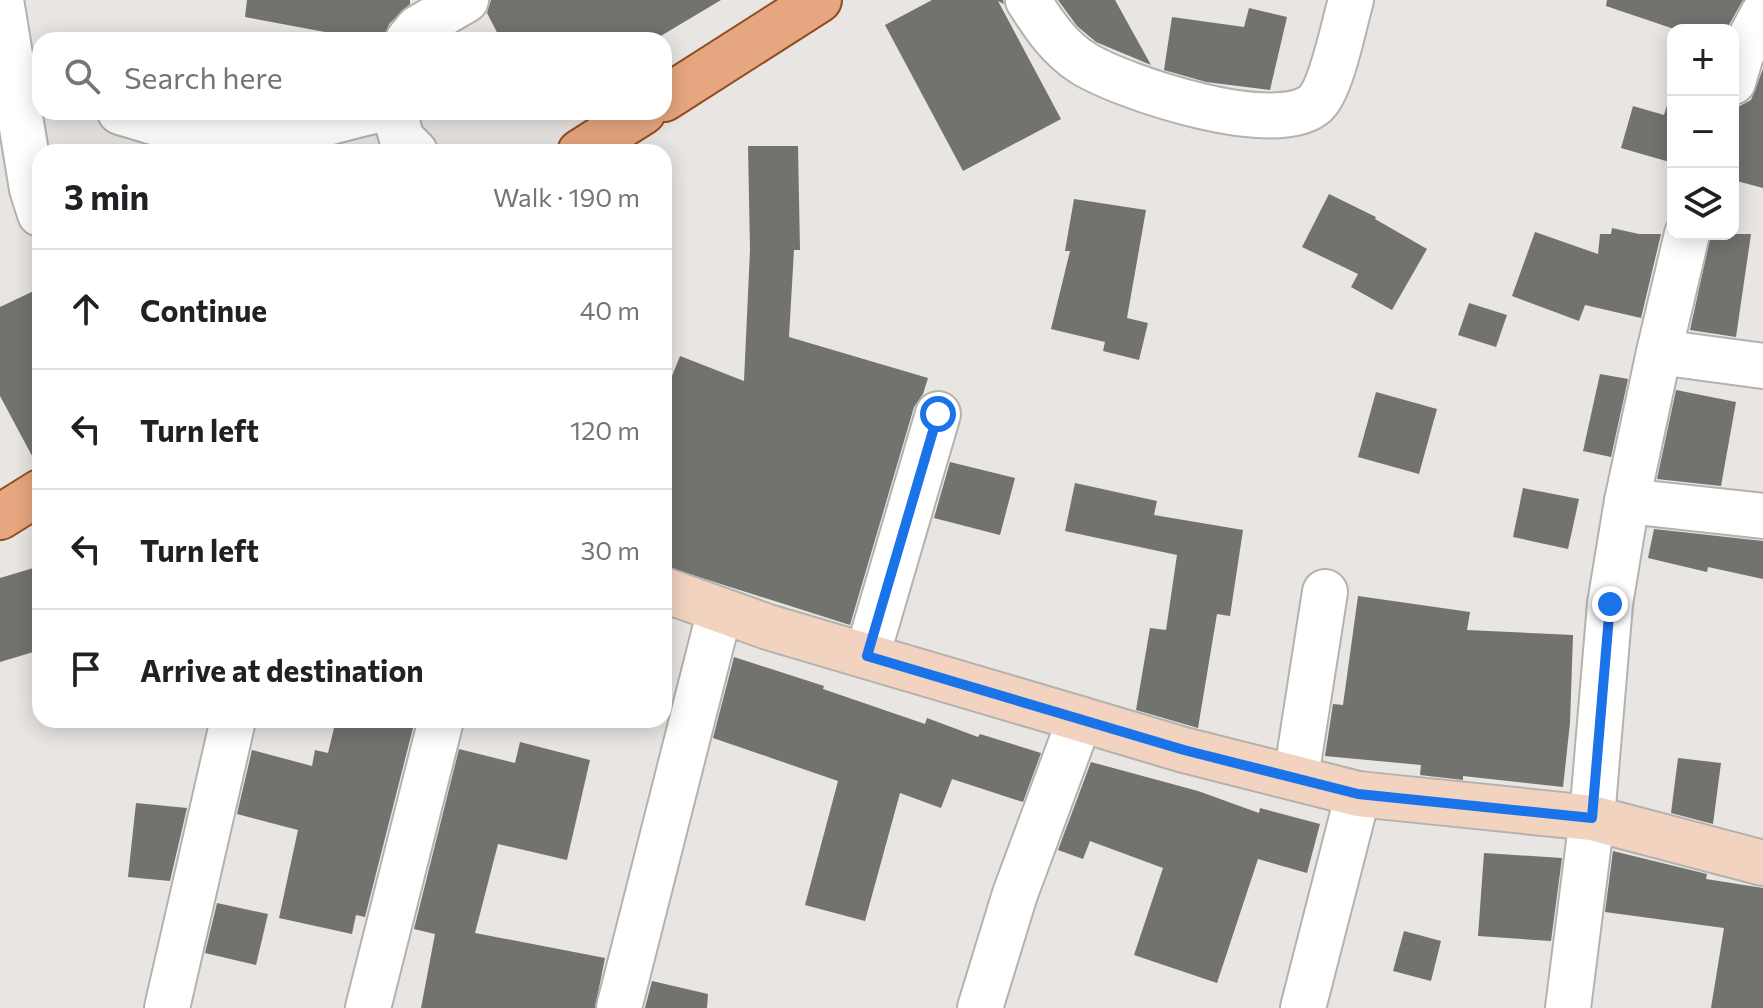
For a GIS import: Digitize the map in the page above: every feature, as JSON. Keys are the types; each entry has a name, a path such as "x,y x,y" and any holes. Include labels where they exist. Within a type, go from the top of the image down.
{"main road":[{"path":"672,94 819,0"},
{"path":"593,144 630,120"},
{"path":"0,517 32,497"}],"street":[{"path":"1,0 27,85 32,189"},
{"path":"415,32 466,0"},
{"path":"1028,0 1048,33 1081,62 1123,84 1181,103 1269,116 1296,113 1315,104 1327,86 1351,0"},
{"path":"1739,62 1763,14"},
{"path":"147,120 195,134 243,138 336,120"},
{"path":"396,120 402,139 407,144"},
{"path":"1568,1008 1592,818 1610,604 1627,501 1686,240"},
{"path":"1659,352 1763,366"},
{"path":"867,656 938,414"},
{"path":"1627,501 1763,516"},
{"path":"1296,777 1325,592"},
{"path":"672,593 768,627 1184,750 1358,794 1592,818 1763,863"},
{"path":"619,1008 720,610"},
{"path":"980,1008 1015,894 1080,719"},
{"path":"167,1008 231,728"},
{"path":"368,1008 439,728"},
{"path":"1303,1008 1358,794"}],"building":[{"path":"247,0 410,0 410,4 389,24 386,32 325,32 245,17"},
{"path":"491,0 721,0 667,32 497,32 487,13"},
{"path":"932,0 1003,0 1004,4 998,1 1061,119 963,171 885,25"},
{"path":"1058,0 1115,0 1151,65 1096,42 1077,26"},
{"path":"1607,0 1743,0 1729,24 1667,24 1667,27 1606,6"},
{"path":"1249,8 1287,17 1270,90 1206,82 1164,70 1172,17 1244,27"},
{"path":"1763,69 1763,188 1739,182 1739,106 1751,100"},
{"path":"1667,105 1667,161 1621,148 1633,106 1664,115"},
{"path":"748,146 798,146 800,250 794,250 789,337 928,378 923,394 914,407 850,625 672,569 672,376 680,356 744,381 750,250"},
{"path":"1329,194 1376,217 1427,249 1392,310 1351,287 1358,274 1302,247"},
{"path":"1074,199 1146,210 1127,318 1148,323 1139,360 1103,351 1105,342 1051,329 1070,251 1065,251"},
{"path":"1612,228 1639,234 1661,234 1641,318 1585,305 1579,321 1512,296 1535,232 1598,254 1600,234 1611,234"},
{"path":"1739,234 1751,234 1736,337 1690,330 1710,240 1739,240"},
{"path":"32,292 32,456 0,396 0,307"},
{"path":"1469,303 1507,315 1496,347 1458,335"},
{"path":"1600,374 1628,379 1611,457 1583,451"},
{"path":"1676,390 1736,402 1721,486 1657,479"},
{"path":"1376,392 1437,409 1419,474 1358,457"},
{"path":"950,462 1015,478 1000,535 934,518"},
{"path":"1075,483 1157,501 1154,515 1243,530 1230,616 1217,614 1198,728 1136,710 1150,628 1166,630 1177,555 1065,531"},
{"path":"1523,488 1579,499 1568,549 1513,537"},
{"path":"1654,529 1763,541 1763,579 1708,567 1707,572 1648,558"},
{"path":"32,568 32,652 0,662 0,578"},
{"path":"1358,596 1470,612 1467,630 1573,635 1570,723 1563,787 1463,776 1463,780 1420,775 1421,765 1325,756 1333,704 1343,705"},
{"path":"734,657 824,686 823,689 925,724 927,718 978,737 980,734 1041,753 1023,802 952,779 941,808 900,793 865,921 805,905 838,781 713,738"},
{"path":"334,728 413,728 365,917 356,915 352,934 279,918 298,830 237,814 252,750 312,766 315,750 328,753"},
{"path":"520,742 590,760 567,860 498,844 475,933 605,958 595,1008 421,1008 435,934 414,929 459,749 515,763"},
{"path":"1678,758 1721,763 1713,824 1671,813"},
{"path":"1091,762 1198,791 1259,813 1260,808 1320,824 1307,873 1258,859 1217,983 1134,955 1163,868 1090,841 1083,859 1058,850"},
{"path":"136,803 187,808 170,881 128,877"},
{"path":"1613,851 1707,874 1706,879 1763,888 1763,1008 1711,1008 1724,928 1605,912"},
{"path":"1484,853 1562,858 1551,941 1478,936"},
{"path":"217,903 268,914 256,965 205,953"},
{"path":"1404,931 1441,941 1431,981 1393,971"},
{"path":"652,981 708,994 707,1008 645,1008"}],"route":[{"path":"938,414 867,656 1184,750 1358,794 1592,818 1610,604"}]}
